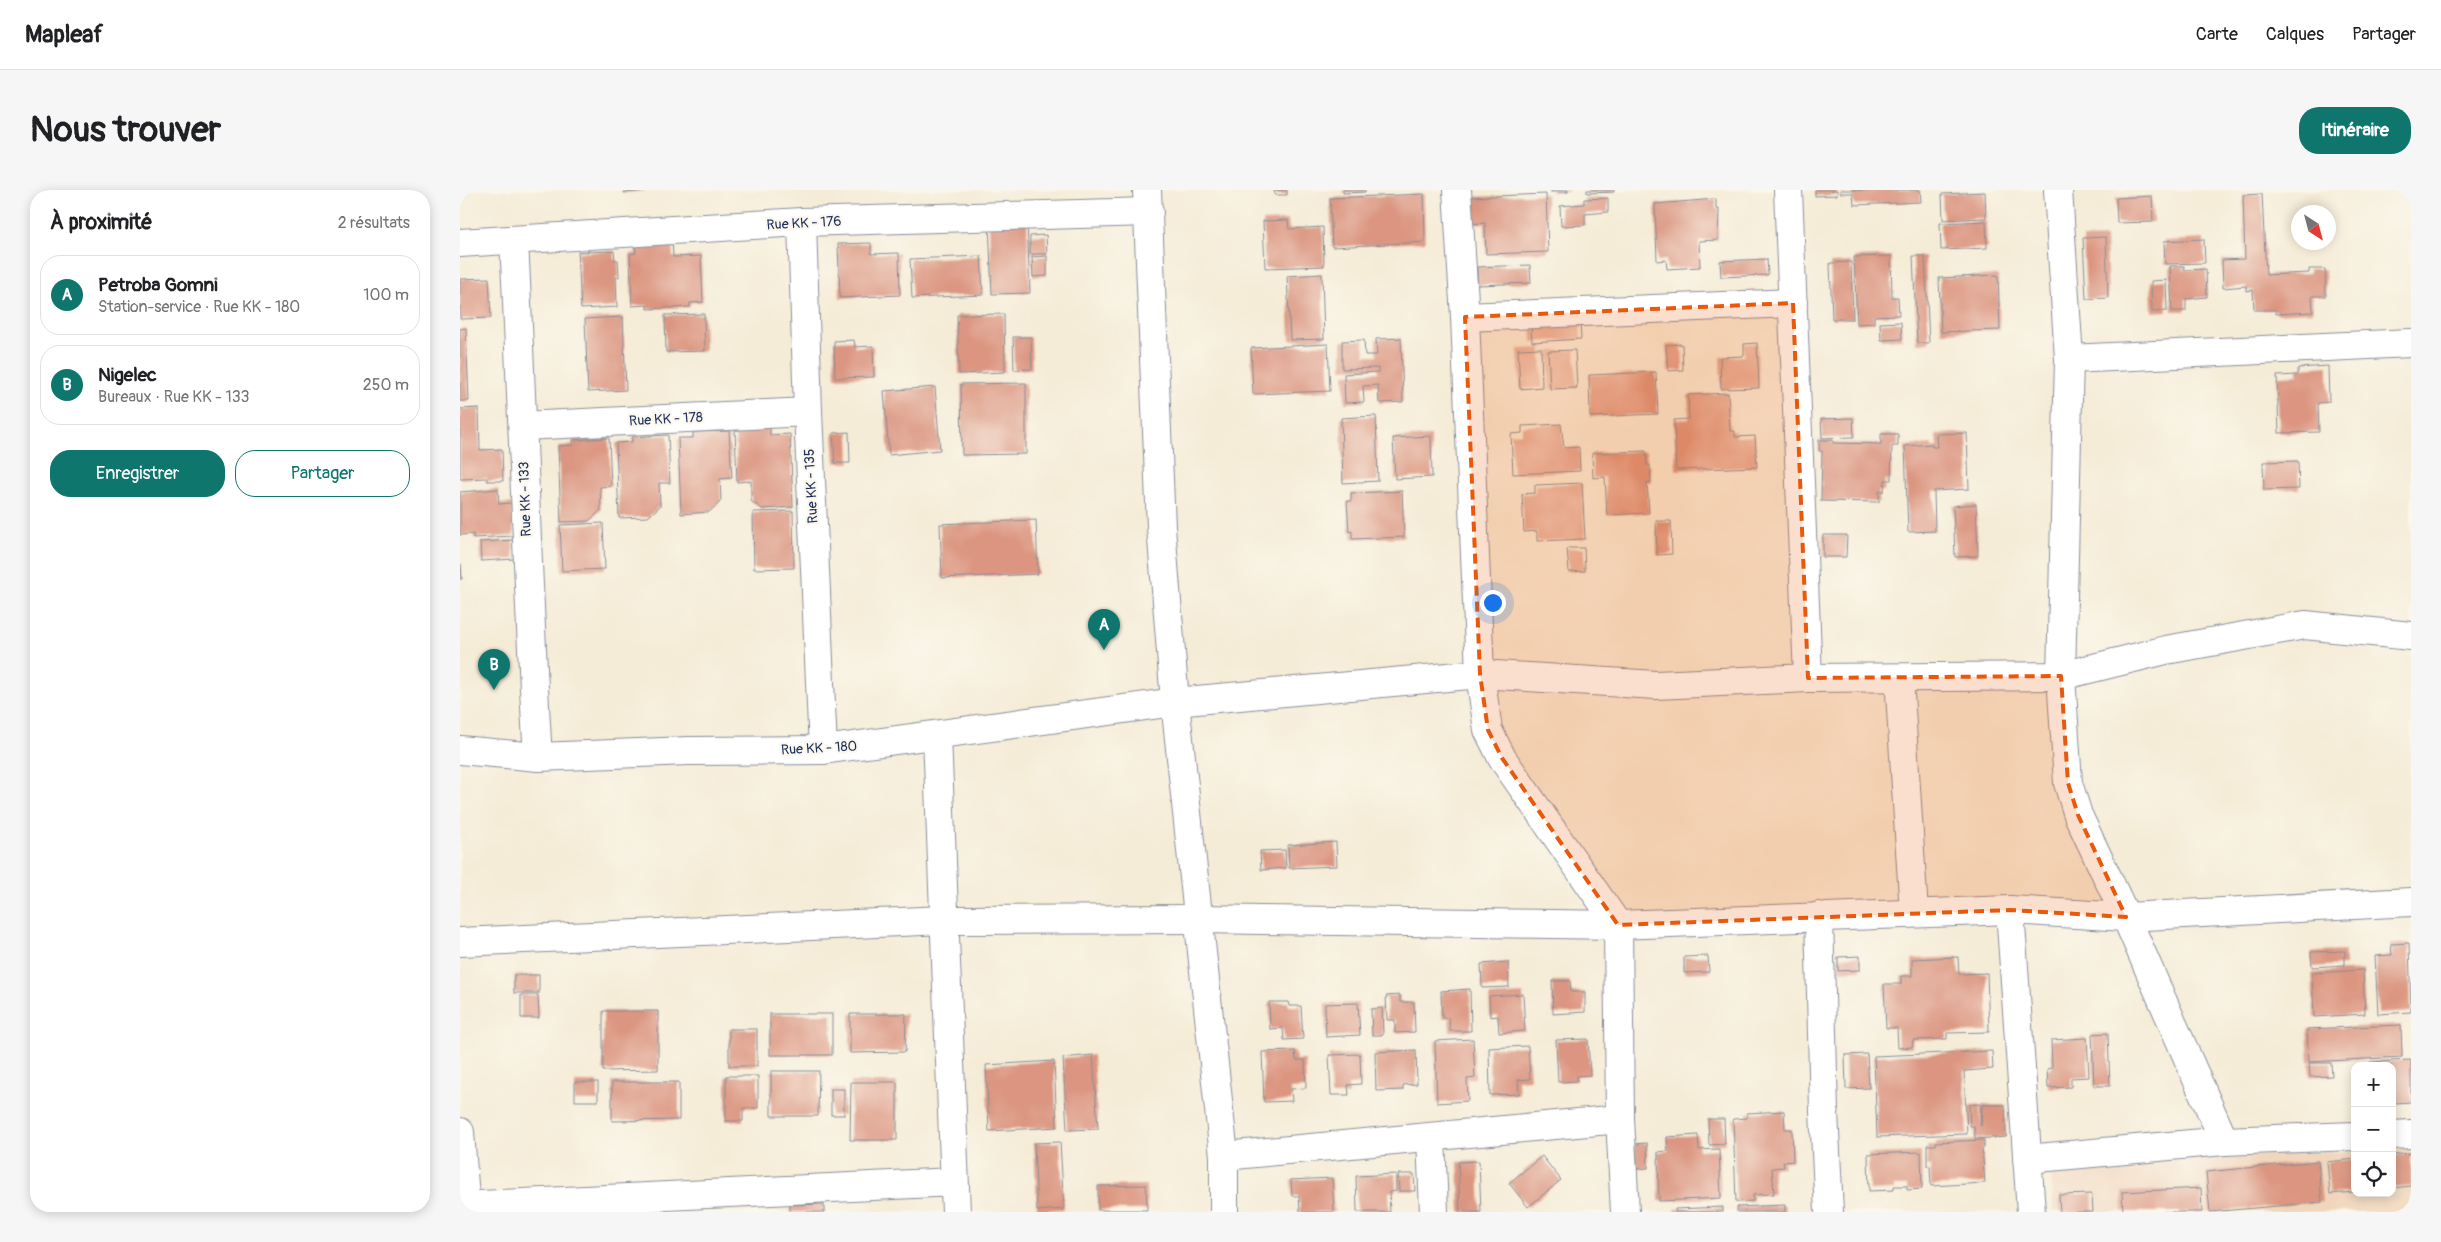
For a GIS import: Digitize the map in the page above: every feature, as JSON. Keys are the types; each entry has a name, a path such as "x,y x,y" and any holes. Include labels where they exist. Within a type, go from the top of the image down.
{"street":[{"path":"1457,190 1465,317 1480,674 1488,730 1502,758 1618,925 1620,1119 1625,1212"},
{"path":"1788,190 1808,678"},
{"path":"2058,190 2069,359 2062,676 2068,783 2078,815 2126,917 2224,1142"},
{"path":"1148,201 1162,526 1176,702 1224,1156 1224,1212"},
{"name":"Rue KK - 176","path":"460,243 1148,201"},
{"name":"Rue KK - 135","path":"802,222 808,412 823,750"},
{"name":"Rue KK - 133","path":"514,241 524,426 529,614 538,757"},
{"path":"1465,317 1793,303"},
{"path":"2069,359 2411,343"},
{"name":"Rue KK - 178","path":"524,426 808,412"},
{"name":"Rue KK - 180","path":"460,750 538,757 688,751 823,750 1176,702 1480,674 1656,685 1808,678 2062,676 2166,650 2305,626 2411,636"},
{"path":"1899,678 1914,913"},
{"path":"937,736 956,1212"},
{"path":"460,942 944,920 1199,920 1618,925 2010,910 2126,917 2411,902"},
{"path":"2010,910 2031,1212"},
{"path":"1819,916 1824,1112 1829,1212"},
{"path":"1224,1156 1620,1119"},
{"path":"460,1132 464,1208 728,1203 954,1182"},
{"path":"2396,1135 2411,1134"},
{"path":"2026,1159 2224,1142 2351,1136"},
{"path":"1431,1137 1434,1212"}],"highlighted area":[{"path":"1793,303 1808,678 2061,676 2068,783 2078,815 2126,917 2010,910 1618,925 1502,758 1488,730 1480,674 1465,317"}],"shaded area":[{"path":"2411,1148 2411,1212 2053,1212 2051,1163 2351,1151 2351,1197 2396,1197 2396,1149"}],"building":[{"path":"624,190 644,190 644,191 624,193"},
{"path":"1274,190 1287,190 1287,195 1275,195"},
{"path":"1343,190 1365,190 1365,192 1343,193"},
{"path":"1551,190 1568,190 1568,192 1551,192"},
{"path":"1587,190 1614,190 1614,192 1587,193"},
{"path":"1815,190 1837,190 1837,195 1815,196"},
{"path":"1840,190 1920,190 1921,202 1854,205 1853,193 1840,193"},
{"path":"1985,192 1986,218 1943,220 1942,194"},
{"path":"1424,194 1425,242 1332,247 1330,198"},
{"path":"1546,194 1548,252 1486,254 1485,223 1471,224 1469,197"},
{"path":"2262,194 2266,275 2309,273 2309,269 2325,269 2326,296 2312,296 2313,312 2276,314 2276,310 2254,310 2253,290 2246,291 2246,286 2223,288 2222,260 2245,259 2243,195"},
{"path":"2152,196 2153,222 2117,223 2116,198"},
{"path":"1608,198 1608,212 1585,214 1585,225 1561,226 1560,206 1584,204 1584,199"},
{"path":"1716,199 1716,209 1719,209 1718,240 1699,241 1700,267 1667,269 1666,260 1657,261 1655,204"},
{"path":"1288,220 1289,229 1323,227 1324,266 1265,268 1263,221"},
{"path":"1027,221 1030,293 992,294 989,223"},
{"path":"1986,221 1987,248 1941,250 1940,223"},
{"path":"1046,235 1047,254 1030,254 1030,236"},
{"path":"672,237 673,257 701,256 703,302 690,303 690,307 647,309 647,305 632,306 630,254 636,253 635,246"},
{"path":"2106,237 2108,298 2086,299 2083,238"},
{"path":"2204,239 2205,263 2165,264 2164,241"},
{"path":"871,243 871,254 899,253 900,295 840,298 838,244"},
{"path":"614,251 615,260 618,260 619,277 616,277 617,307 581,309 578,252"},
{"path":"981,256 983,295 912,298 910,259"},
{"path":"1047,256 1047,276 1033,277 1032,257"},
{"path":"1891,256 1892,297 1898,297 1899,315 1874,316 1874,323 1857,324 1854,257"},
{"path":"1913,256 1925,256 1929,343 1917,343"},
{"path":"1767,259 1768,275 1721,277 1720,261"},
{"path":"1851,262 1853,319 1832,319 1830,263"},
{"path":"1530,265 1531,283 1478,285 1477,267"},
{"path":"2170,266 2184,266 2184,270 2206,269 2207,297 2186,299 2186,311 2172,311"},
{"path":"1322,274 1324,339 1290,340 1287,276"},
{"path":"1998,275 2000,330 1941,332 1939,278"},
{"path":"489,278 491,318 460,319 460,279"},
{"path":"2166,280 2167,311 2152,312 2151,281"},
{"path":"704,314 705,351 666,352 665,315"},
{"path":"1004,314 1005,372 959,374 957,315"},
{"path":"623,317 626,390 588,392 585,319"},
{"path":"1580,322 1581,339 1532,342 1531,324"},
{"path":"1901,322 1902,339 1881,340 1880,323"},
{"path":"466,328 469,401 460,401 460,329"},
{"path":"1013,337 1031,337 1032,369 1014,370"},
{"path":"1401,338 1403,402 1379,403 1378,385 1363,386 1364,402 1345,403 1344,374 1378,372 1378,368 1342,369 1342,341 1364,340 1365,355 1377,355 1376,339"},
{"path":"854,340 855,347 873,346 874,377 835,378 834,341"},
{"path":"1757,343 1759,388 1721,389 1720,357 1744,356 1744,344"},
{"path":"1328,344 1330,391 1253,394 1251,348"},
{"path":"1682,344 1683,370 1668,371 1666,345"},
{"path":"1541,348 1542,387 1520,389 1518,349"},
{"path":"1575,350 1577,388 1550,389 1548,351"},
{"path":"2328,366 2329,402 2318,403 2319,432 2279,433 2277,376 2298,375 2298,368"},
{"path":"1656,372 1658,414 1590,417 1589,375"},
{"path":"1026,383 1026,454 962,455 961,384"},
{"path":"935,387 940,450 889,455 884,391"},
{"path":"1728,393 1730,431 1735,431 1735,437 1755,436 1757,467 1676,470 1674,420 1689,419 1688,395"},
{"path":"479,408 480,450 502,449 503,481 487,481 487,478 460,479 460,409"},
{"path":"1376,416 1378,481 1343,483 1341,418"},
{"path":"1853,418 1854,437 1822,438 1821,419"},
{"path":"1561,424 1564,448 1579,447 1580,471 1513,474 1511,434 1522,433 1522,426"},
{"path":"770,428 770,435 790,434 793,507 762,509 751,501 751,481 737,482 735,430"},
{"path":"729,431 732,478 720,479 721,501 709,512 681,514 678,438 693,438 693,432"},
{"path":"849,432 850,463 835,463 833,433"},
{"path":"1967,433 1969,489 1934,491 1935,531 1908,532 1905,446 1932,444 1932,447 1937,447 1936,434"},
{"path":"1881,434 1898,434 1898,446 1892,446 1891,480 1885,480 1884,491 1879,491 1879,502 1821,501 1822,451 1819,451 1819,440 1833,440 1833,443 1881,444"},
{"path":"668,435 670,483 659,483 660,506 648,517 619,518 616,443 632,442 632,437"},
{"path":"1431,436 1432,477 1395,479 1393,438"},
{"path":"609,438 611,486 600,487 601,510 589,521 561,522 558,446 573,445 573,440"},
{"path":"1646,451 1647,465 1650,465 1651,482 1647,482 1649,513 1607,515 1605,477 1593,478 1592,453"},
{"path":"2298,461 2299,489 2264,490 2263,462"},
{"path":"1582,483 1585,539 1537,541 1537,531 1524,532 1522,494 1535,493 1535,485"},
{"path":"498,489 499,504 512,503 514,536 473,538 473,534 460,535 460,492"},
{"path":"1402,491 1404,537 1352,539 1352,531 1349,532 1347,501 1351,501 1351,493"},
{"path":"1976,504 1978,556 1955,557 1953,506"},
{"path":"793,511 794,568 754,569 753,512"},
{"path":"1036,520 1038,574 942,578 940,524"},
{"path":"1656,521 1671,521 1672,554 1657,555"},
{"path":"603,523 605,569 562,571 560,525"},
{"path":"1823,535 1847,535 1846,557 1823,557"},
{"path":"513,540 514,559 481,561 480,542"},
{"path":"1567,548 1584,548 1585,571 1569,572"},
{"path":"461,564 462,579 460,579"},
{"path":"1336,842 1337,866 1289,868 1288,845"},
{"path":"1285,850 1286,868 1261,870 1260,851"},
{"path":"2409,943 2411,1012 2378,1014 2375,956 2392,955 2391,944"},
{"path":"2345,951 2345,965 2312,967 2311,952"},
{"path":"1708,956 1709,972 1684,973 1684,957"},
{"path":"1860,956 1860,970 1838,971 1838,957"},
{"path":"1958,957 1959,974 1987,973 1989,1032 1947,1033 1947,1039 1913,1040 1912,1047 1898,1048 1897,1028 1886,1028 1884,984 1901,984 1901,976 1912,976 1912,959"},
{"path":"1508,962 1509,987 1482,988 1481,964"},
{"path":"2363,970 2365,1014 2314,1017 2312,973"},
{"path":"514,975 539,975 539,993 514,993"},
{"path":"1552,981 1570,981 1571,992 1585,992 1585,1012 1553,1014"},
{"path":"1470,989 1471,1031 1450,1031 1449,1018 1442,1018 1441,991"},
{"path":"1523,994 1525,1031 1499,1033 1498,1016 1490,1017 1489,996"},
{"path":"521,995 538,995 539,1018 521,1018"},
{"path":"1400,995 1400,1002 1414,1002 1415,1032 1395,1033 1395,1020 1387,1020 1386,996"},
{"path":"1269,1002 1288,1002 1289,1006 1301,1006 1303,1039 1284,1040 1283,1028 1270,1029"},
{"path":"1358,1003 1360,1035 1326,1037 1325,1004"},
{"path":"1382,1008 1383,1035 1372,1035 1371,1009"},
{"path":"603,1011 658,1011 658,1070 603,1071"},
{"path":"770,1014 832,1014 832,1055 770,1055"},
{"path":"850,1014 906,1014 905,1052 850,1053"},
{"path":"2401,1025 2402,1057 2309,1062 2307,1029"},
{"path":"729,1029 757,1029 757,1066 729,1066"},
{"path":"2108,1033 2110,1086 2094,1086 2092,1034"},
{"path":"2087,1038 2089,1077 2071,1078 2071,1087 2048,1088 2047,1069 2052,1068 2051,1040"},
{"path":"1473,1039 1475,1078 1467,1079 1468,1101 1437,1103 1435,1041"},
{"path":"1588,1039 1590,1075 1577,1076 1577,1081 1558,1082 1556,1040"},
{"path":"1528,1046 1530,1079 1518,1080 1519,1094 1490,1095 1489,1048"},
{"path":"1416,1050 1417,1084 1403,1085 1403,1090 1376,1091 1375,1052"},
{"path":"1295,1051 1296,1060 1305,1060 1306,1088 1291,1089 1292,1101 1264,1102 1262,1052"},
{"path":"1992,1051 1993,1069 1964,1071 1967,1134 1877,1137 1874,1056"},
{"path":"1360,1054 1361,1084 1348,1085 1349,1095 1331,1095 1329,1055"},
{"path":"1867,1054 1869,1088 1846,1089 1845,1055"},
{"path":"1093,1055 1098,1129 1067,1130 1063,1058"},
{"path":"2411,1060 2411,1102 2396,1103 2396,1062 2370,1062"},
{"path":"1054,1061 1057,1127 989,1131 986,1065"},
{"path":"2309,1063 2331,1063 2332,1076 2310,1077"},
{"path":"771,1071 819,1071 818,1116 771,1116"},
{"path":"726,1076 758,1076 758,1108 743,1108 743,1121 726,1121"},
{"path":"575,1082 598,1082 598,1101 575,1101"},
{"path":"612,1082 679,1082 679,1120 612,1121"},
{"path":"851,1082 897,1082 897,1140 850,1140"},
{"path":"831,1089 844,1089 844,1115 831,1115"},
{"path":"1980,1104 1981,1126 1982,1105 2005,1105 2006,1137 1975,1139 1974,1126 1970,1126 1969,1105"},
{"path":"1784,1111 1785,1129 1792,1129 1793,1161 1783,1162 1784,1167 1772,1168 1774,1194 1753,1195 1753,1201 1736,1202 1733,1119 1747,1118 1747,1113"},
{"path":"1708,1119 1724,1119 1725,1144 1709,1145"},
{"path":"1698,1135 1699,1150 1719,1149 1721,1198 1659,1201 1658,1152 1668,1151 1667,1137"},
{"path":"1984,1140 1984,1148 1982,1148 1985,1183 1931,1186 1930,1166 1927,1166 1927,1145 1936,1145 1936,1142"},
{"path":"1060,1142 1064,1209 1037,1211 1034,1143"},
{"path":"1647,1143 1648,1168 1635,1169 1634,1144"},
{"path":"1921,1152 1922,1189 1907,1190 1907,1186 1894,1186 1894,1190 1869,1191 1868,1154"},
{"path":"2411,1153 2411,1186 2396,1188 2396,1155"},
{"path":"1542,1156 1561,1180 1528,1207 1509,1183"},
{"path":"2351,1159 2351,1192 2330,1194 2327,1162"},
{"path":"1479,1161 1481,1212 1460,1212 1458,1162"},
{"path":"2318,1161 2322,1202 2210,1212 2206,1172"},
{"path":"1396,1174 1396,1191 1389,1192 1390,1212 1357,1212 1356,1176"},
{"path":"1398,1174 1414,1174 1415,1191 1399,1191"},
{"path":"1332,1178 1334,1212 1300,1212 1299,1196 1292,1196 1291,1180"},
{"path":"1146,1185 1147,1210 1098,1210 1098,1186"},
{"path":"2201,1188 2202,1212 2123,1212 2122,1192"},
{"path":"2092,1194 2093,1212 2060,1212 2059,1195"},
{"path":"824,1204 824,1212 790,1212 790,1205"},
{"path":"1785,1205 1785,1212 1737,1212 1737,1207"},
{"path":"1723,1207 1723,1212 1675,1212 1675,1209"}],"place":[{"name":"Petroba Gomni","path":"1104,650"},
{"name":"Nigelec","path":"494,690"}]}
